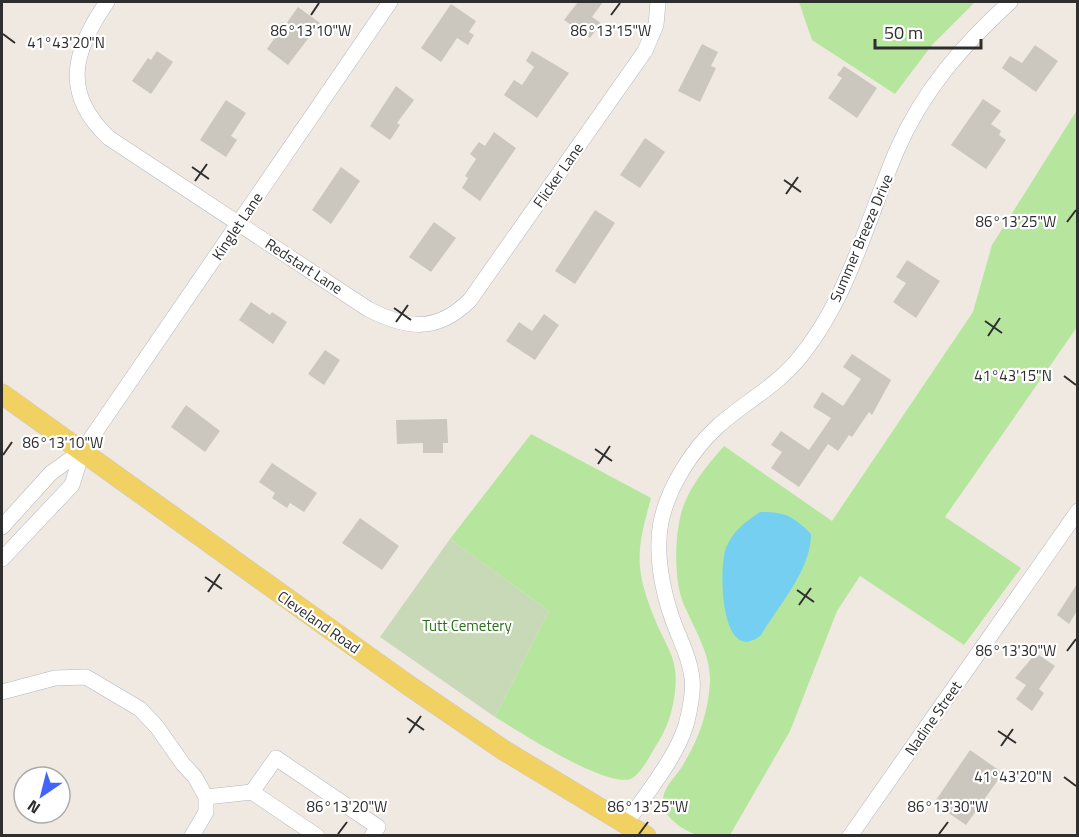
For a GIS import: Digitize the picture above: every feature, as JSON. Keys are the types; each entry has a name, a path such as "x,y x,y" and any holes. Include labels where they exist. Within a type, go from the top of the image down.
{"main road":[{"name":"Cleveland Road","path":"2,394 408,685 506,751 646,836"}],"street":[{"name":"Redstart Lane","path":"107,2 91,24 80,49 77,82 80,98 95,125 109,138 368,309 403,323 427,325"},
{"name":"Kinglet Lane","path":"83,450 390,2"},
{"name":"Flicker Lane","path":"427,325 452,316 470,300 645,51 656,26 658,2"},
{"name":"Summer Breeze Drive","path":"626,824 676,747 686,725 691,699 692,674 671,616 661,563 661,523 671,493 684,469 717,427 774,384 795,362 812,339 852,268 897,150 919,108 956,55 1010,2"},
{"path":"2,527 51,473 83,450"},
{"path":"2,559 72,485 83,450"},
{"name":"Nadine Street","path":"850,836 1077,511"},
{"path":"2,692 72,676 86,677 98,682 152,720 195,777 206,797 206,812 192,836"},
{"path":"252,792 276,758 378,827 372,836"},
{"path":"206,797 252,792 317,836"}],"green space":[{"path":"799,2 975,2 932,45 895,94 812,40"},
{"path":"1077,110 1077,327 945,517 1021,568 964,645 860,576 837,611 790,731 730,835 702,836 688,831 669,817 664,808 663,798 701,729 710,682 705,652 680,595 678,582 677,539 681,513 689,494 702,473 724,446 832,521 973,312 992,245"},
{"path":"531,434 651,498 640,547 641,574 649,604 673,659 676,682 668,722 645,764 634,777 623,780 607,777 587,769 495,717 549,611 450,539"},
{"name":"Tutt Cemetery","path":"450,539 549,611 495,717 380,637"}],"water":[{"path":"760,512 788,516 799,523 811,534 810,547 793,587 761,635 748,642 738,638 730,628 722,576 726,548 732,537 744,523"}],"building":[{"path":"578,2 603,2 592,17 601,23 590,38 564,20"},
{"path":"451,4 476,21 469,32 474,35 468,45 457,38 441,62 421,48"},
{"path":"298,7 320,23 288,65 267,49 276,36 273,34 282,22 286,24"},
{"path":"702,44 718,52 711,66 716,68 700,102 678,91"},
{"path":"1035,45 1058,61 1036,92 1002,68 1010,56 1022,63"},
{"path":"157,51 173,62 151,94 132,81 148,58 151,60"},
{"path":"532,51 569,73 537,118 504,95 514,80 522,85 534,67 526,61"},
{"path":"844,66 877,88 857,118 828,98 842,78 837,75"},
{"path":"396,86 414,100 397,123 400,125 390,140 370,126"},
{"path":"983,99 1001,111 991,124 1001,131 999,135 1006,140 986,169 951,145"},
{"path":"226,100 246,113 231,136 237,140 226,157 200,140"},
{"path":"494,132 516,148 480,201 462,188 468,178 465,176 476,159 470,154 479,142 485,146"},
{"path":"645,138 665,152 640,188 620,175"},
{"path":"341,167 360,181 331,224 312,210"},
{"path":"595,210 615,223 575,284 555,271"},
{"path":"434,222 456,238 431,272 409,257"},
{"path":"907,260 940,281 916,318 893,302 906,283 896,277"},
{"path":"251,302 270,315 272,312 287,322 273,344 239,320"},
{"path":"544,314 559,325 535,360 506,341 519,322 532,331"},
{"path":"325,350 340,360 324,385 308,374"},
{"path":"852,354 891,380 872,415 869,412 852,437 849,435 838,451 828,444 799,487 771,468 782,452 771,445 781,431 809,450 831,418 813,407 822,392 843,406 861,379 843,367"},
{"path":"186,405 220,431 205,452 171,427"},
{"path":"447,419 448,443 443,443 443,453 423,453 423,443 397,444 396,420"},
{"path":"272,463 317,493 304,512 290,503 287,508 272,498 275,493 259,482"},
{"path":"360,518 399,546 382,570 342,543"},
{"path":"1077,584 1077,611 1069,624 1057,615"},
{"path":"1036,653 1055,666 1039,689 1044,693 1032,711 1016,699 1026,685 1015,678"},
{"path":"970,750 1003,773 966,825 934,803"}]}
